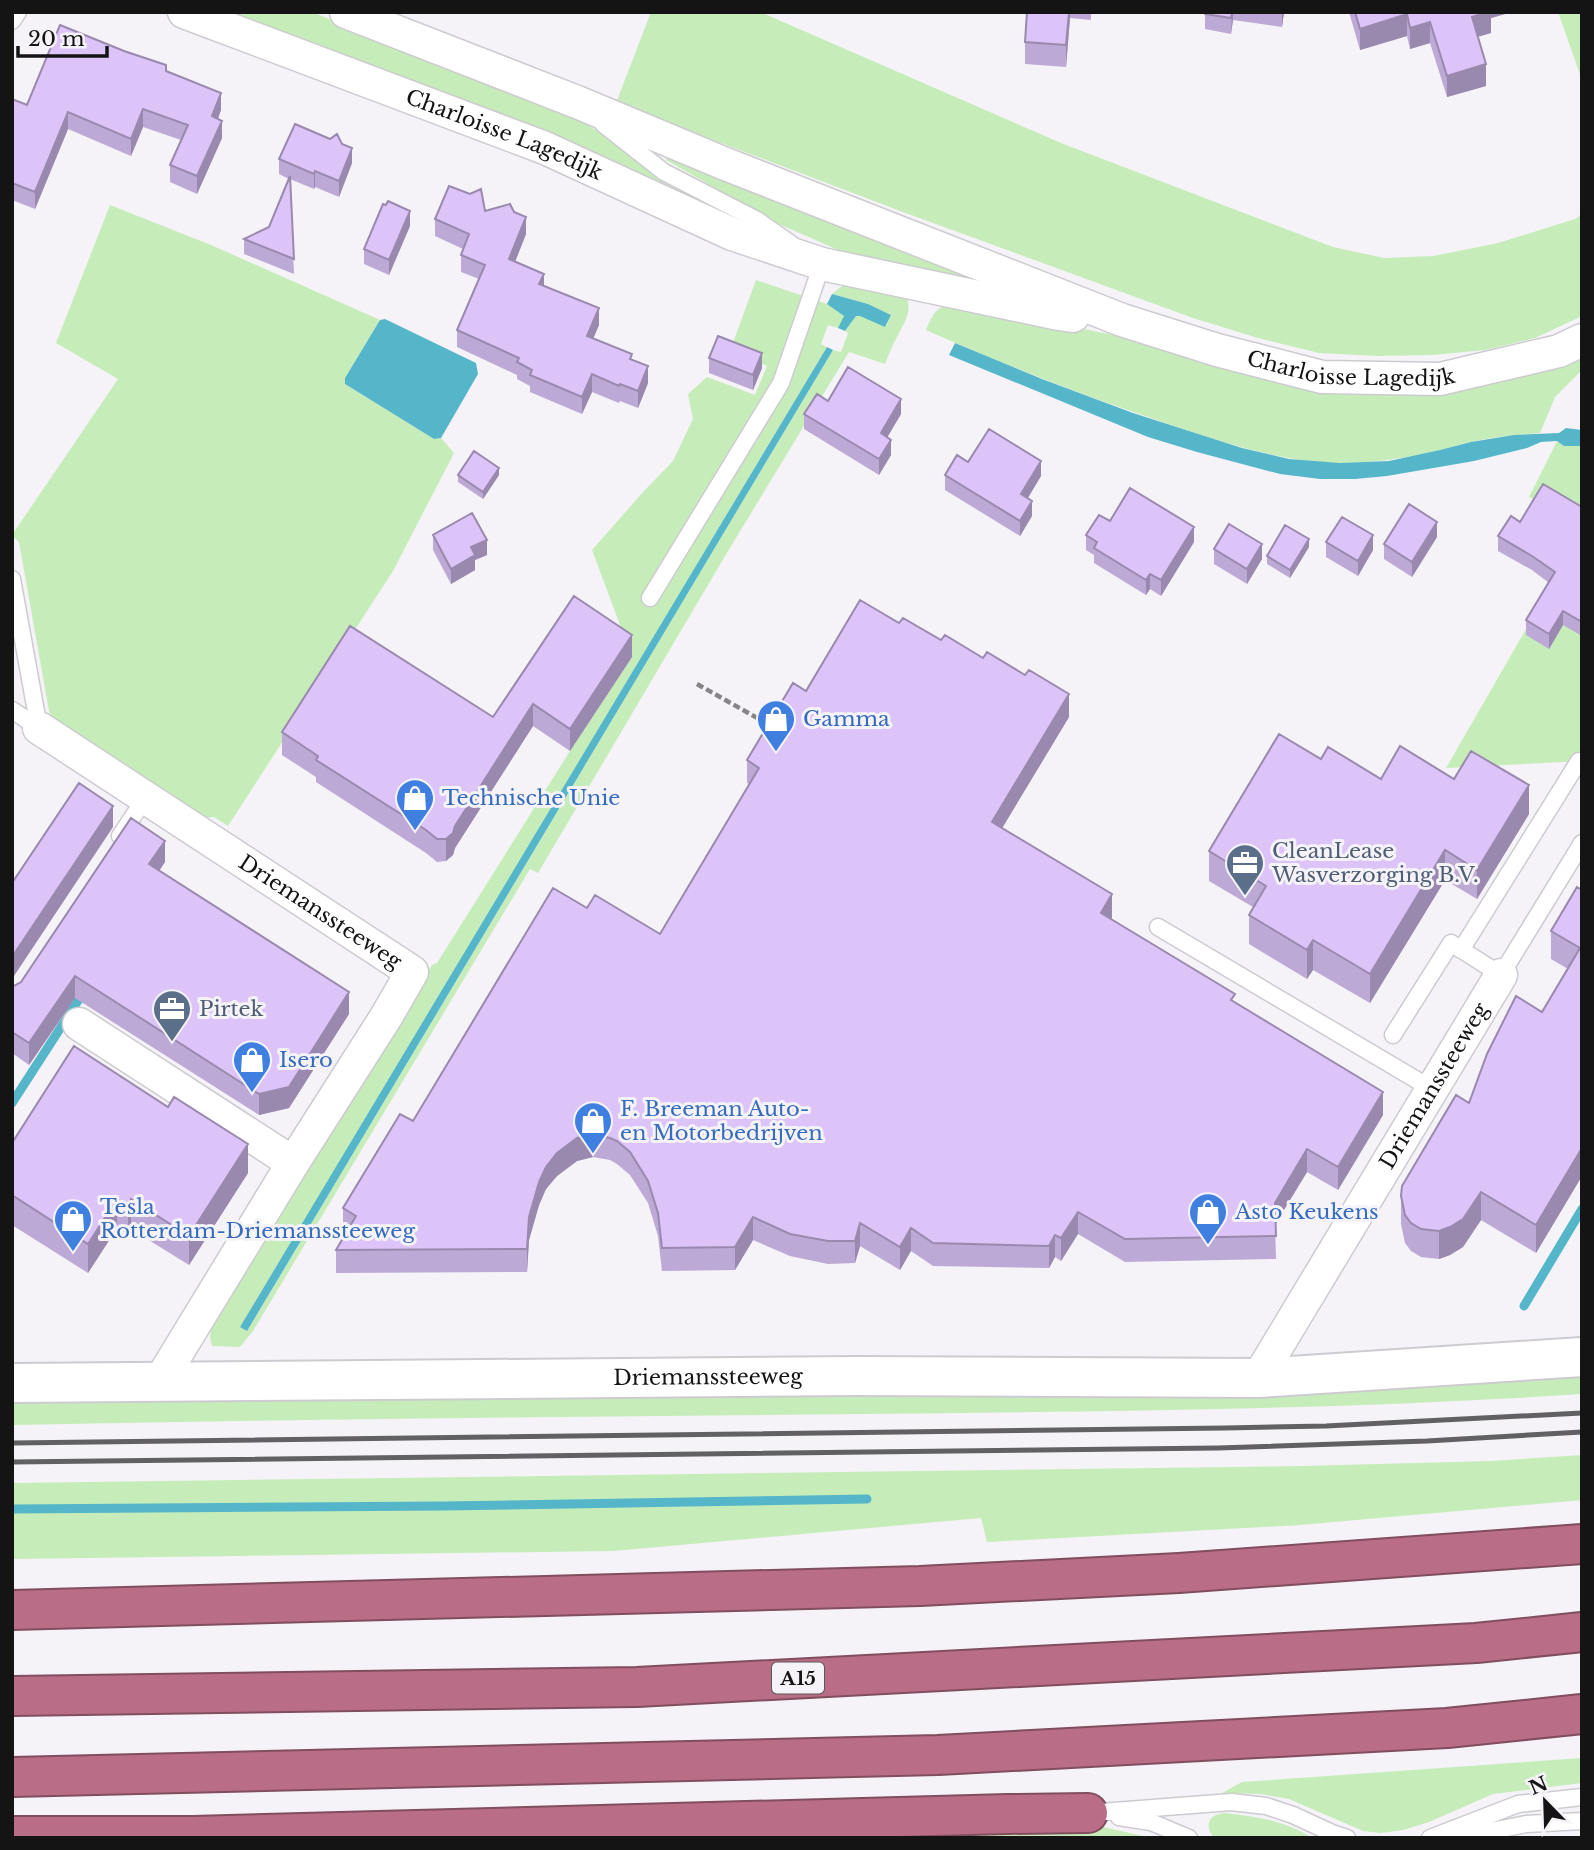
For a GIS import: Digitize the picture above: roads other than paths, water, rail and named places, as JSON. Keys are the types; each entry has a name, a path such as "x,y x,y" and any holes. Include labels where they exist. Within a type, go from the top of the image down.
{"highway":[{"path":"12,1610 920,1586 1179,1573 1582,1544"},
{"name":"A15","path":"12,1696 637,1687 1476,1643 1582,1632"},
{"path":"12,1777 938,1755 1447,1728 1582,1714"},
{"path":"12,1836 193,1836 1088,1813"}],"main road":[{"name":"Driemanssteeweg","path":"12,1383 857,1376 1258,1378 1582,1357"}],"street":[{"name":"Charloisse Lagedijk","path":"184,12 545,148 732,234 822,264 1059,314 1122,320"},
{"name":"Charloisse Lagedijk","path":"346,12 1122,320 1217,350 1322,377 1440,379 1559,351 1582,340"},
{"name":"Driemanssteeweg","path":"39,728 412,972 160,1381"},
{"name":"Driemanssteeweg","path":"1258,1378 1501,975"},
{"path":"79,1024 293,1163"}],"lane":[{"path":"12,21 18,12"},
{"name":"Charloisse Lagedijk","path":"577,103 664,172 757,220 822,264"},
{"path":"650,598 781,383 822,264"},
{"path":"12,579 39,728"},
{"path":"12,710 39,728"},
{"path":"1461,950 1579,761"},
{"path":"115,844 146,797"},
{"path":"1393,1035 1451,943 1501,975 1582,843"},
{"path":"1158,927 1432,1089"},
{"path":"1430,1838 1518,1804 1582,1797"},
{"path":"1088,1813 1231,1802 1266,1806 1339,1836"},
{"path":"1088,1813 1151,1822 1189,1838"},
{"path":"1456,1838 1526,1824 1582,1821"}],"water":[{"path":"832,294 868,304 891,315 885,327 856,316 845,331 838,328 844,316 827,304"},
{"path":"385,319 476,363 478,374 441,438 434,439 345,384 345,378 380,320"},
{"path":"955,343 1133,413 1242,448 1289,459 1340,463 1389,461 1471,442 1514,435 1559,433 1566,428 1582,430 1582,446 1564,446 1557,441 1541,442 1474,461 1355,479 1320,479 1280,474 1148,437 949,355"},
{"path":"827,347 833,350 247,1331 240,1327"}],"waterway":[{"path":"12,1103 83,993"},
{"path":"1524,1306 1582,1209"},
{"path":"12,1509 867,1499"}],"railway":[{"path":"12,1443 1225,1428 1326,1426 1582,1413"},
{"path":"12,1462 1218,1448 1427,1441 1582,1432"}],"place":[{"name":"Gamma","path":"776,753"},
{"name":"Technische Unie","path":"415,832"},
{"name":"CleanLease Wasverzorging B.V.","path":"1245,897"},
{"name":"Pirtek","path":"172,1043"},
{"name":"Isero","path":"252,1094"},
{"name":"F. Breeman Auto- en Motorbedrijven","path":"593,1155"},
{"name":"Asto Keukens","path":"1208,1246"},
{"name":"Tesla Rotterdam-Driemanssteeweg","path":"73,1253"}]}
